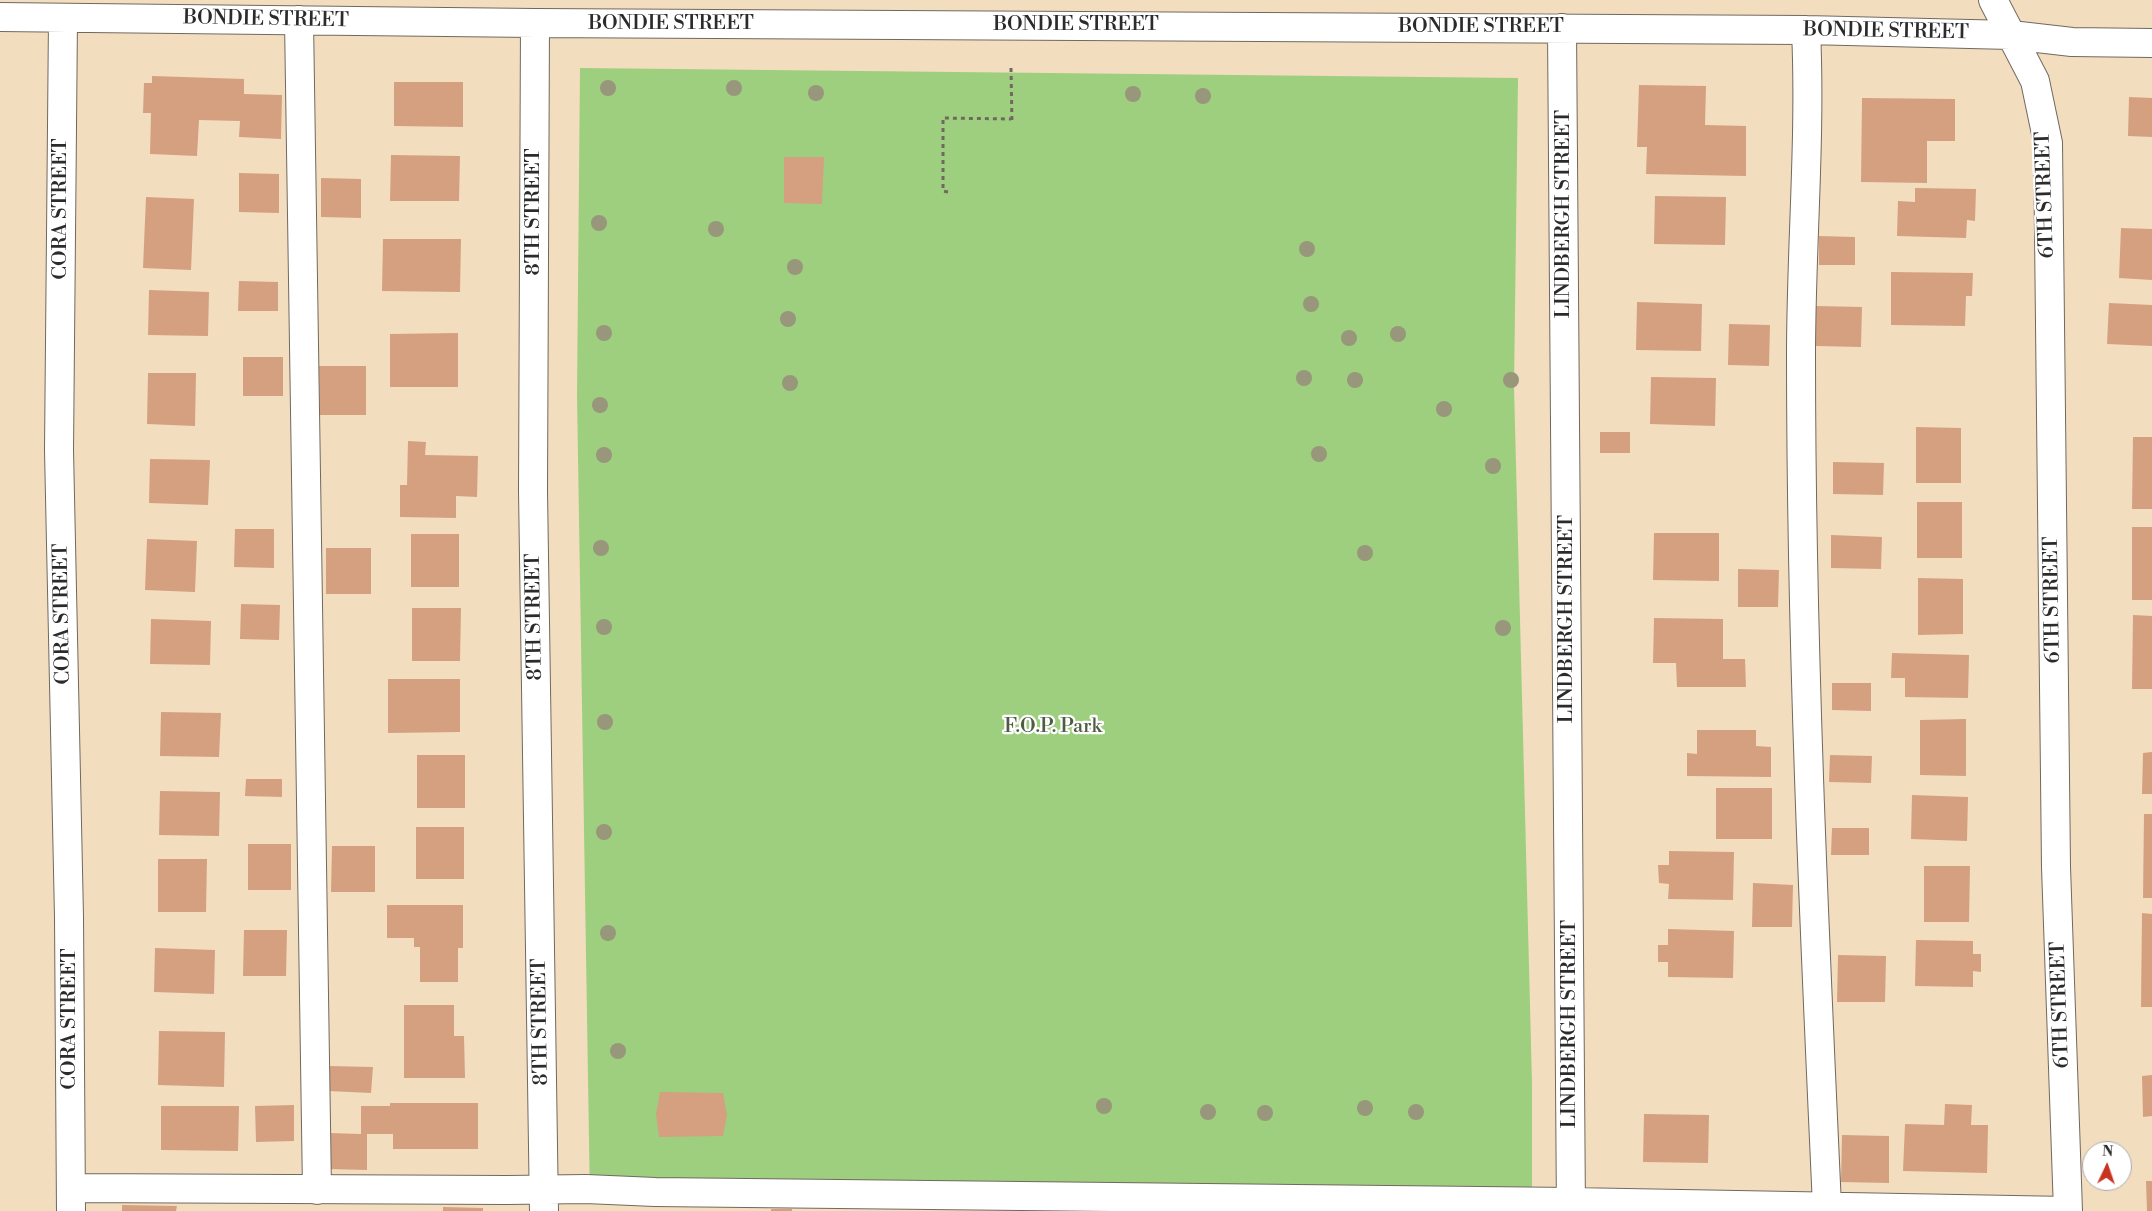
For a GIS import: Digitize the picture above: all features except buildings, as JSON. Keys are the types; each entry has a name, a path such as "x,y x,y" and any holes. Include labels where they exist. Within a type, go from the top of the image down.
{"street":[{"name":"6TH STREET","path":"1993,0 2035,82 2048,143 2056,867 2068,1211"},
{"name":"BONDIE STREET","path":"0,17 535,23 1806,30 2011,35 2072,42 2152,44"},
{"name":"CORA STREET","path":"63,18 59,450 69,907 71,1200"},
{"path":"299,20 317,1190"},
{"name":"8TH STREET","path":"535,23 533,491 544,1201"},
{"name":"LINDBERGH STREET","path":"1562,28 1571,1207"},
{"path":"1806,30 1808,79 1801,353 1805,677 1826,1206"},
{"path":"71,1200 317,1190 544,1201 586,1189 655,1192 1571,1207 1826,1206 2068,1211"}],"path":[{"path":"948,192 942,191 944,118 1011,122 1011,68"}],"green space":[{"name":"F.O.P. Park","path":"580,68 1518,78 1514,387 1532,1083 1532,1211 590,1202 577,395"}]}
